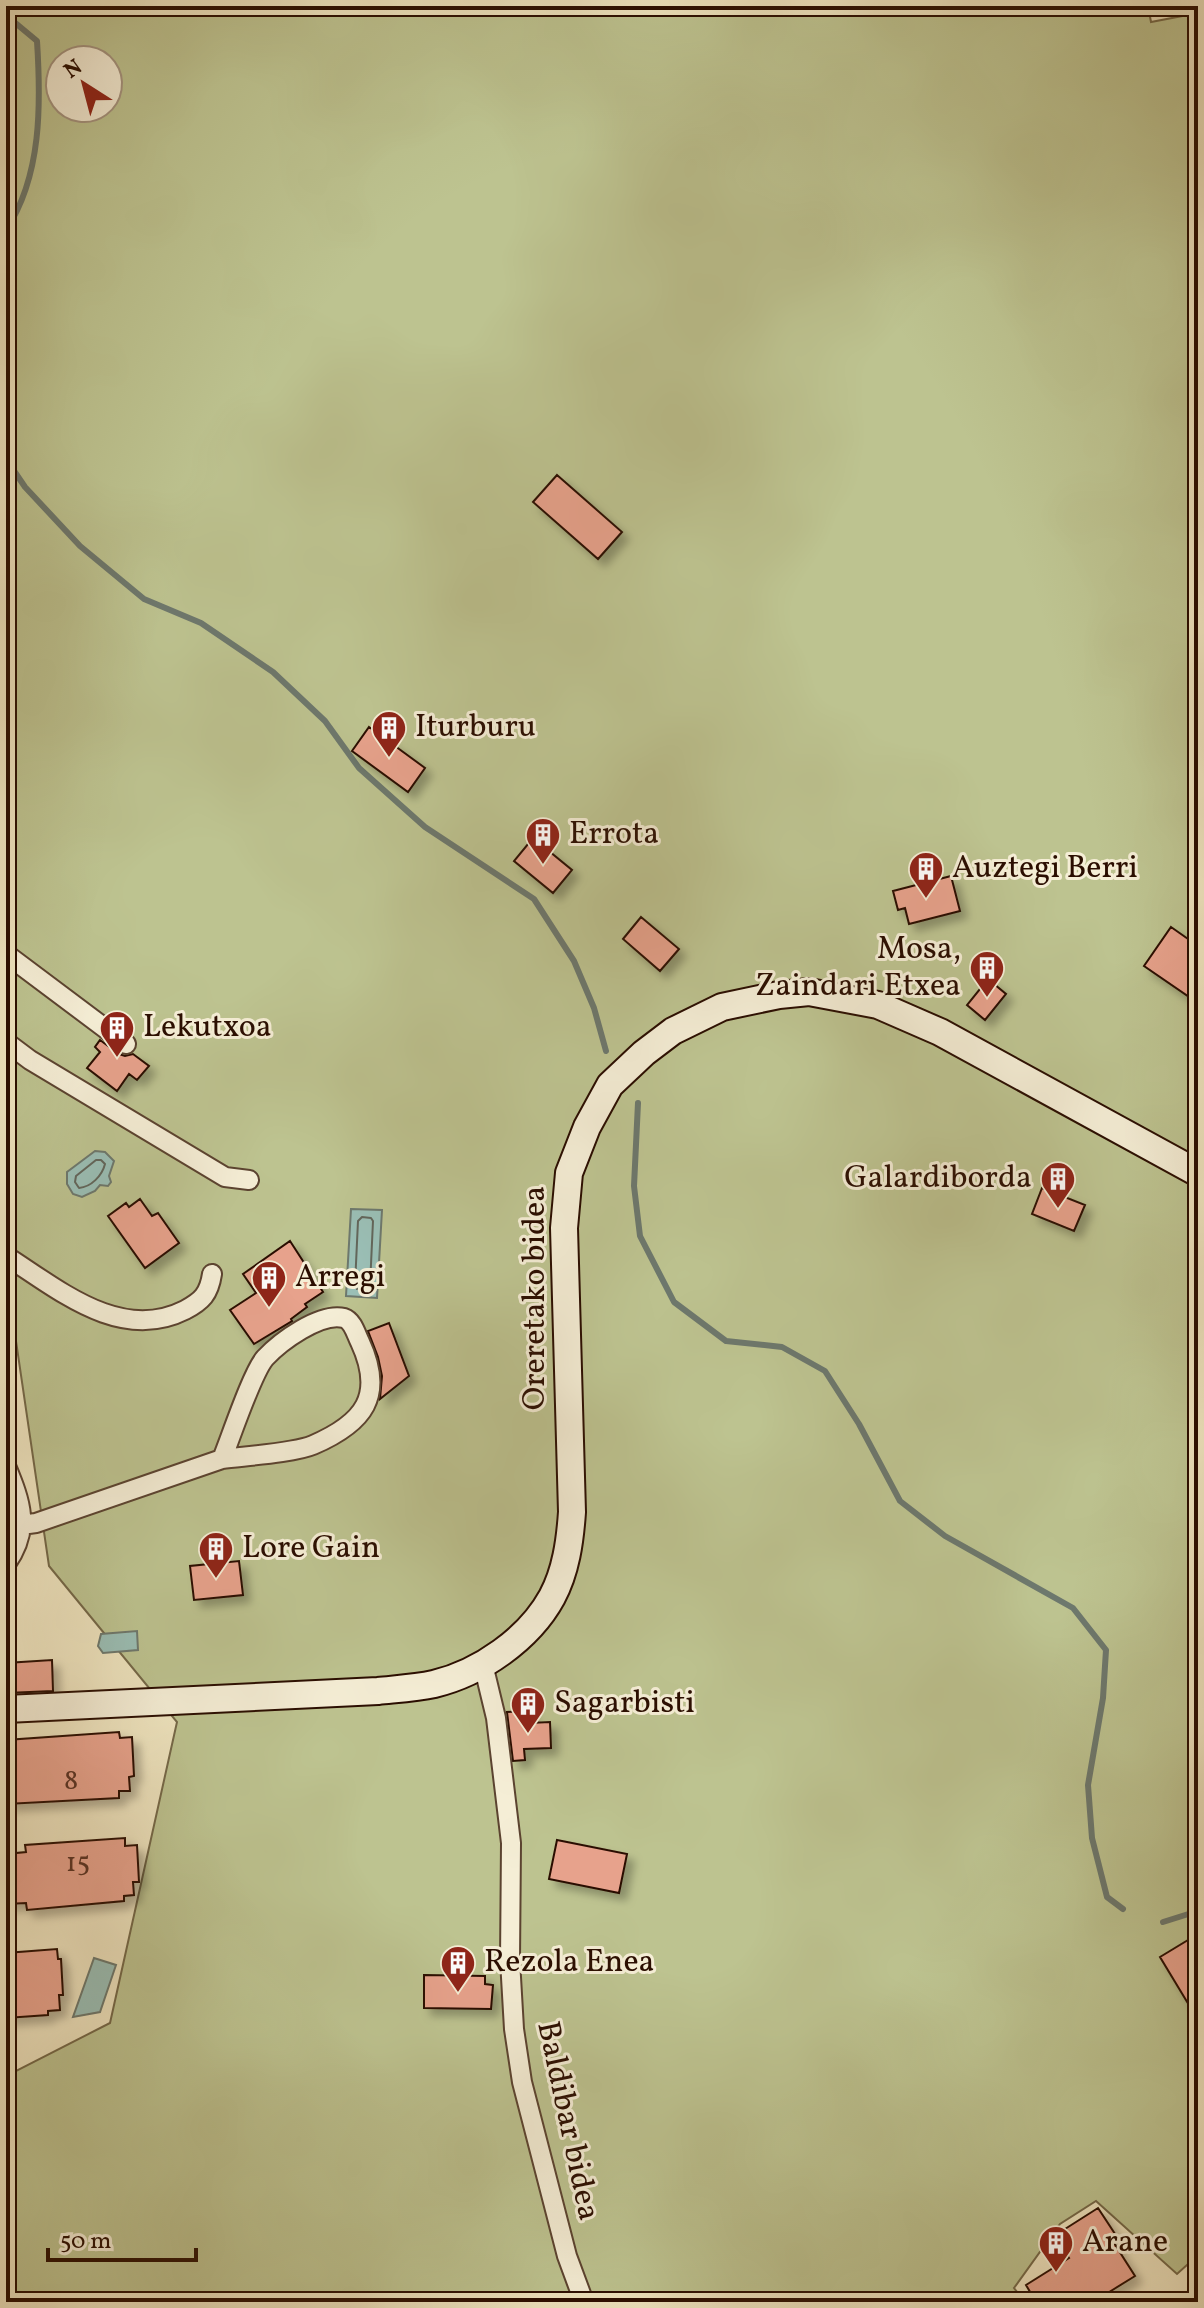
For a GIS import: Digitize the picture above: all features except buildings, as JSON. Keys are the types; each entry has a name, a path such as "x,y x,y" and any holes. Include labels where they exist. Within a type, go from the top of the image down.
{"main road":[{"name":"Oreretako bidea","path":"6,1709 378,1691 433,1685 483,1664 512,1643 537,1618 552,1597 569,1545 572,1512 564,1228 569,1173 587,1127 610,1085 673,1031 722,1007 809,992 878,1005 940,1032 1198,1173"}],"street":[{"path":"6,954 126,1044"},
{"path":"6,1042 30,1060 225,1177 249,1180"},
{"path":"6,1256 85,1305 110,1317 131,1320 158,1319 178,1314 201,1302 210,1288 212,1274"},
{"path":"13,1526 36,1523 222,1459 311,1446 348,1425 369,1401 372,1375 351,1322 345,1318 322,1320 293,1334 262,1361 222,1459"},
{"path":"6,1466 22,1513 13,1526 15,1550 6,1564"},
{"name":"Baldibar bidea","path":"483,1664 496,1718 511,1843 510,1960 514,2029 522,2082 563,2241 584,2302"}],"green space":[{"path":"6,6 1148,6 1151,22 1198,13 1198,2255 1177,2274 1096,2201 1060,2224 1014,2288 1025,2302 190,2302 184,2299 180,2302 6,2302 6,2076 110,2023 177,1722 49,1566 6,1273"}],"water":[{"path":"95,1151 105,1152 114,1161 109,1176 111,1182 82,1197 73,1194 67,1184 67,1172"},
{"path":"351,1209 382,1210 377,1298 346,1296"},
{"path":"137,1631 138,1650 103,1653 98,1646 101,1634"},
{"path":"94,1958 116,1965 100,2012 73,2017"}],"waterway":[{"path":"6,11 37,41 39,89 33,163 18,209 6,230"},
{"path":"6,459 25,487 80,546 144,599 201,623 273,672 325,721 359,768 425,827 534,899 574,961 594,1008 606,1051"},
{"path":"638,1103 634,1186 640,1236 674,1302 726,1341 782,1347 825,1371 859,1424 900,1501 945,1536 1073,1608 1106,1650 1103,1698 1088,1785 1092,1838 1107,1897 1123,1909"},
{"path":"1163,1922 1198,1911"}],"place":[{"name":"Iturburu","path":"389,759"},
{"name":"Errota","path":"543,866"},
{"name":"Auztegi Berri","path":"926,900"},
{"name":"Mosa, Zaindari Etxea","path":"987,999"},
{"name":"Lekutxoa","path":"117,1059"},
{"name":"Galardiborda","path":"1058,1210"},
{"name":"Arregi","path":"269,1309"},
{"name":"Lore Gain","path":"216,1580"},
{"name":"Sagarbisti","path":"528,1735"},
{"name":"Rezola Enea","path":"458,1994"},
{"name":"Arane","path":"1056,2274"}]}
